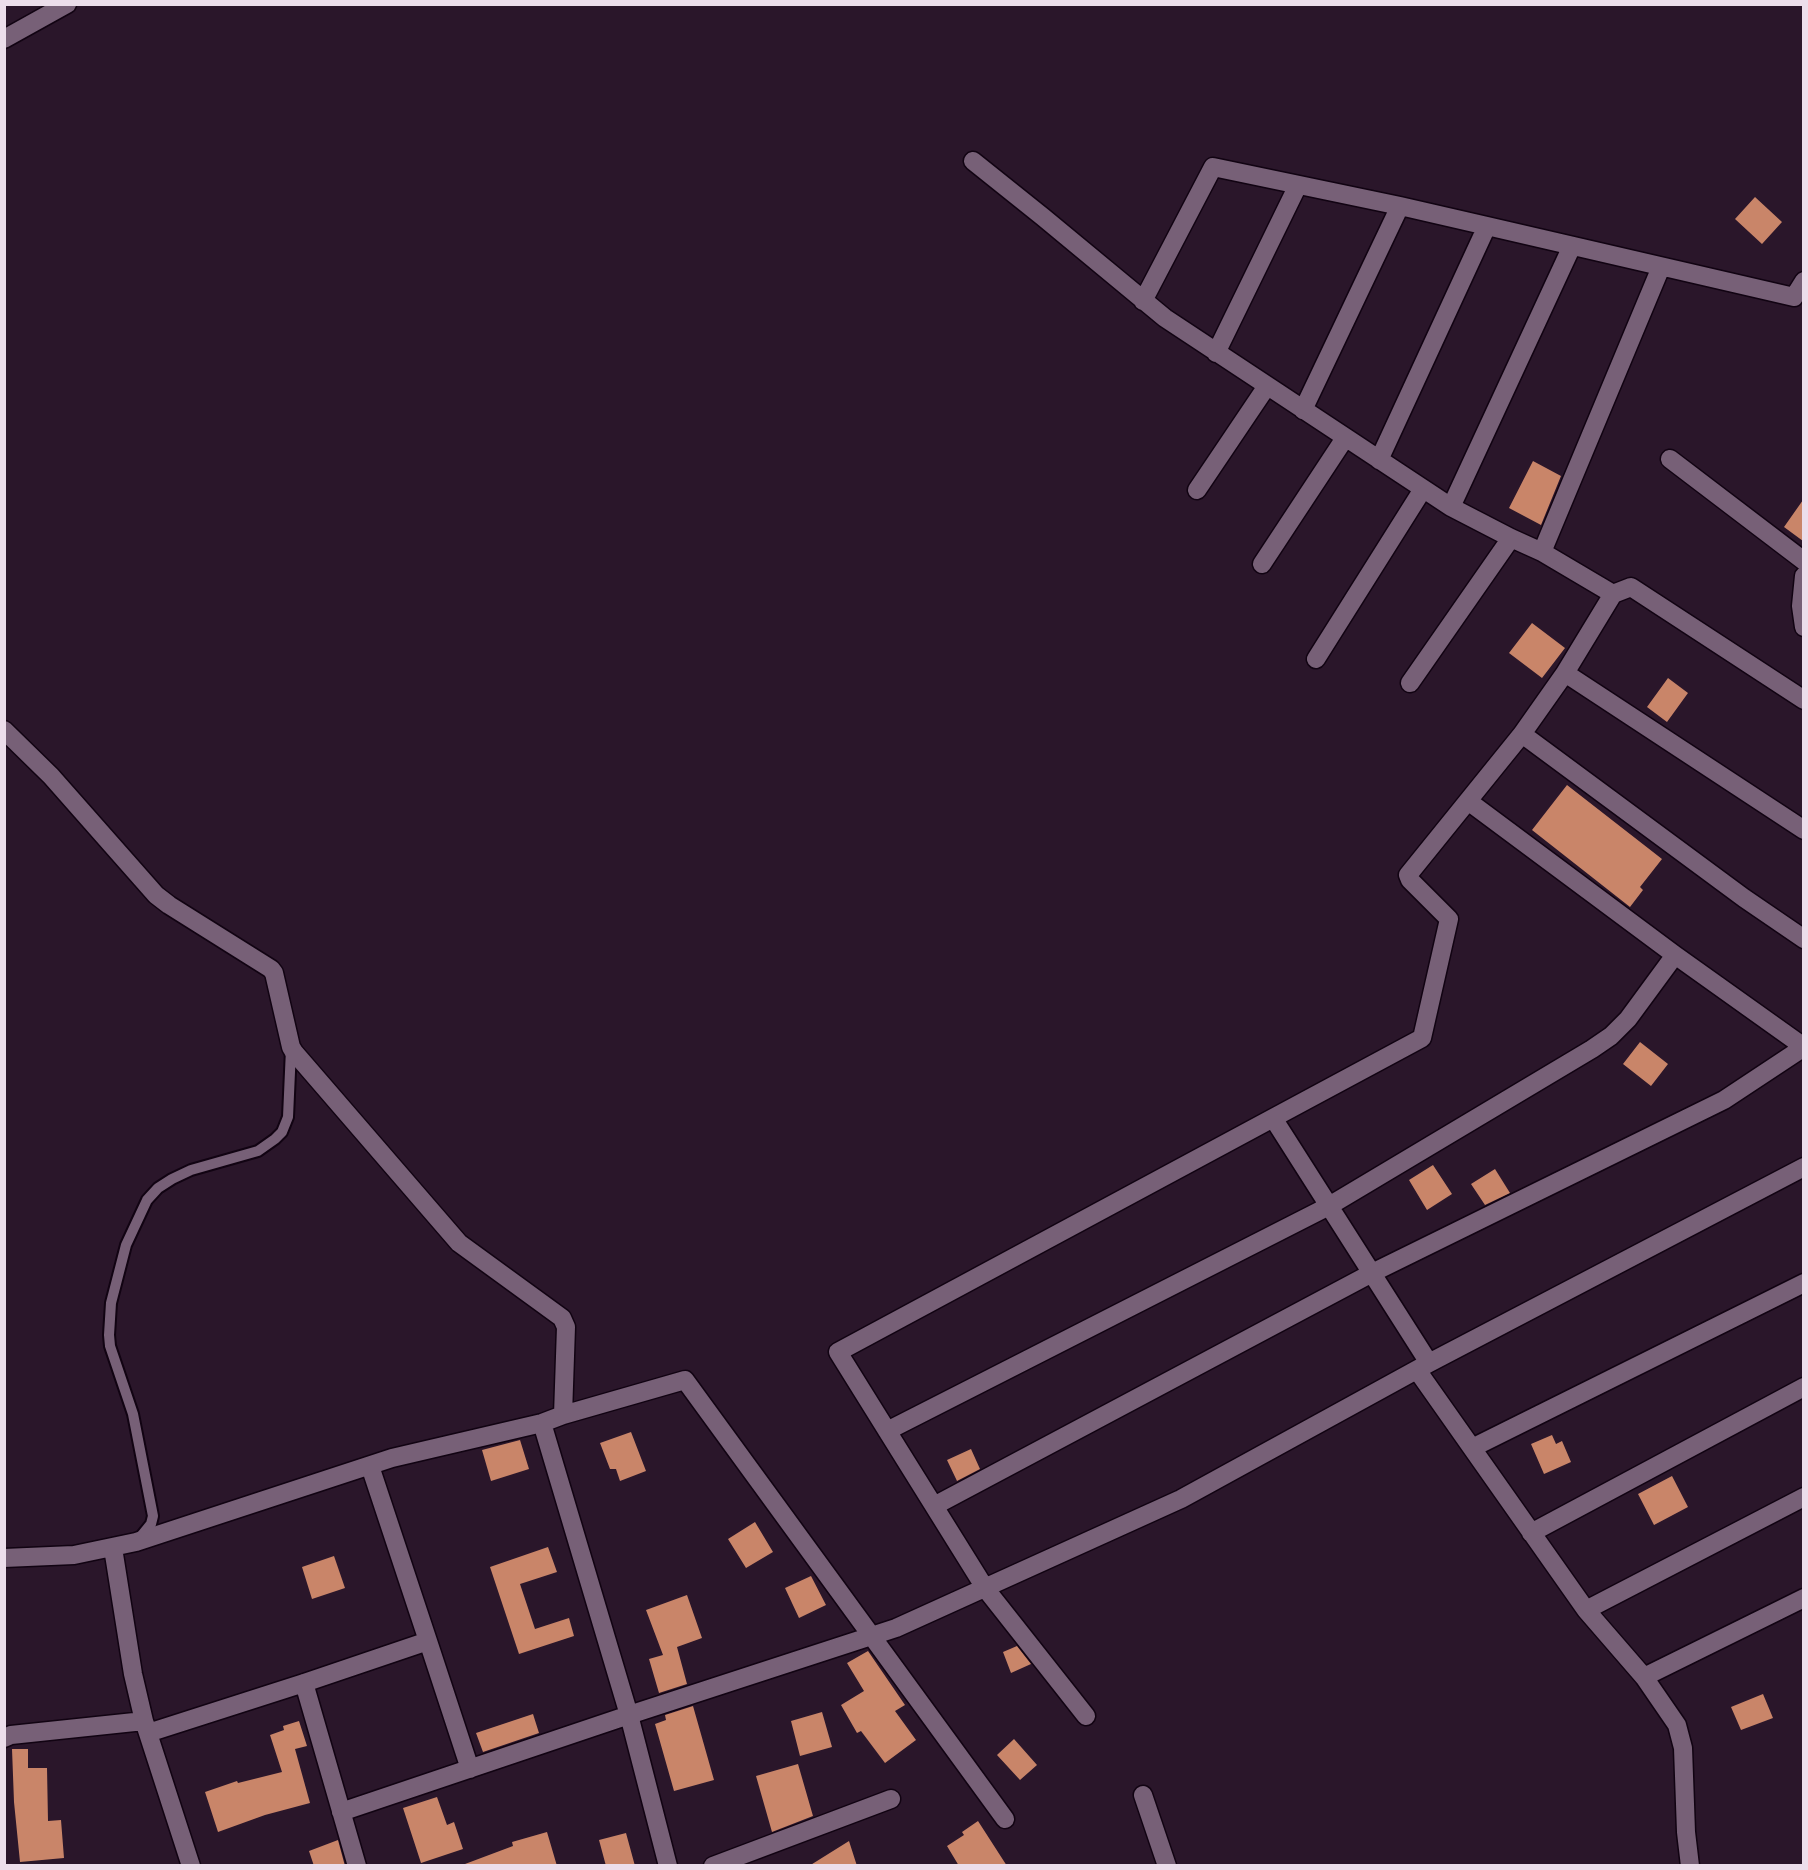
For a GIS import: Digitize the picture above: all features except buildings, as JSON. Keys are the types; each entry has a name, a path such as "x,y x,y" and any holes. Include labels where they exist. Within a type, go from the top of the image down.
{"street":[{"path":"4,39 67,4"},
{"path":"973,161 1165,318 1216,353 1451,507 1542,552 1613,594"},
{"path":"1143,300 1213,167 1400,206 1794,297 1803,280"},
{"path":"1216,353 1298,185"},
{"path":"1303,410 1400,206"},
{"path":"1379,460 1487,226"},
{"path":"1451,507 1572,246"},
{"path":"1542,552 1661,267"},
{"path":"1197,490 1267,386"},
{"path":"1262,564 1345,438"},
{"path":"1670,459 1803,561"},
{"path":"1316,659 1423,489"},
{"path":"1410,683 1511,538"},
{"path":"1803,576 1801,606 1803,627"},
{"path":"1086,1716 986,1588 838,1352 1422,1038 1449,919 1410,880 1408,875 1522,734 1565,673 1613,594 1631,587 1803,700"},
{"path":"1565,673 1803,830"},
{"path":"4,730 51,776 156,895 272,969 291,1047 459,1243 562,1318 566,1328 563,1415"},
{"path":"1522,734 1803,939"},
{"path":"934,1506 1372,1273 1724,1100 1803,1047 1468,801"},
{"path":"887,1431 1329,1206 1592,1049 1611,1036 1629,1019 1675,955"},
{"path":"1274,1118 1372,1273 1423,1367 1472,1449 1586,1610 1644,1677 1677,1725 1685,1766 1686,1832 1690,1866"},
{"path":"341,1812 896,1628 1181,1499 1423,1367 1803,1167"},
{"path":"1472,1449 1803,1284"},
{"path":"4,1558 74,1555 136,1542 392,1458 542,1423 685,1380 1005,1820"},
{"path":"1531,1533 1803,1387"},
{"path":"542,1423 629,1715 668,1866"},
{"path":"370,1466 471,1768"},
{"path":"1586,1610 1803,1497"},
{"path":"113,1548 134,1674 146,1727 191,1866"},
{"path":"1644,1677 1803,1598"},
{"path":"4,1738 11,1735 146,1727 304,1683 428,1641"},
{"path":"304,1683 357,1866"},
{"path":"1143,1795 1167,1866"},
{"path":"713,1866 735,1862 891,1799"}],"lane":[{"path":"136,1542 151,1524 153,1516 133,1414 110,1346 109,1335 111,1303 126,1245 147,1200 158,1188 191,1170 258,1151 282,1132 288,1117 291,1047"}]}
